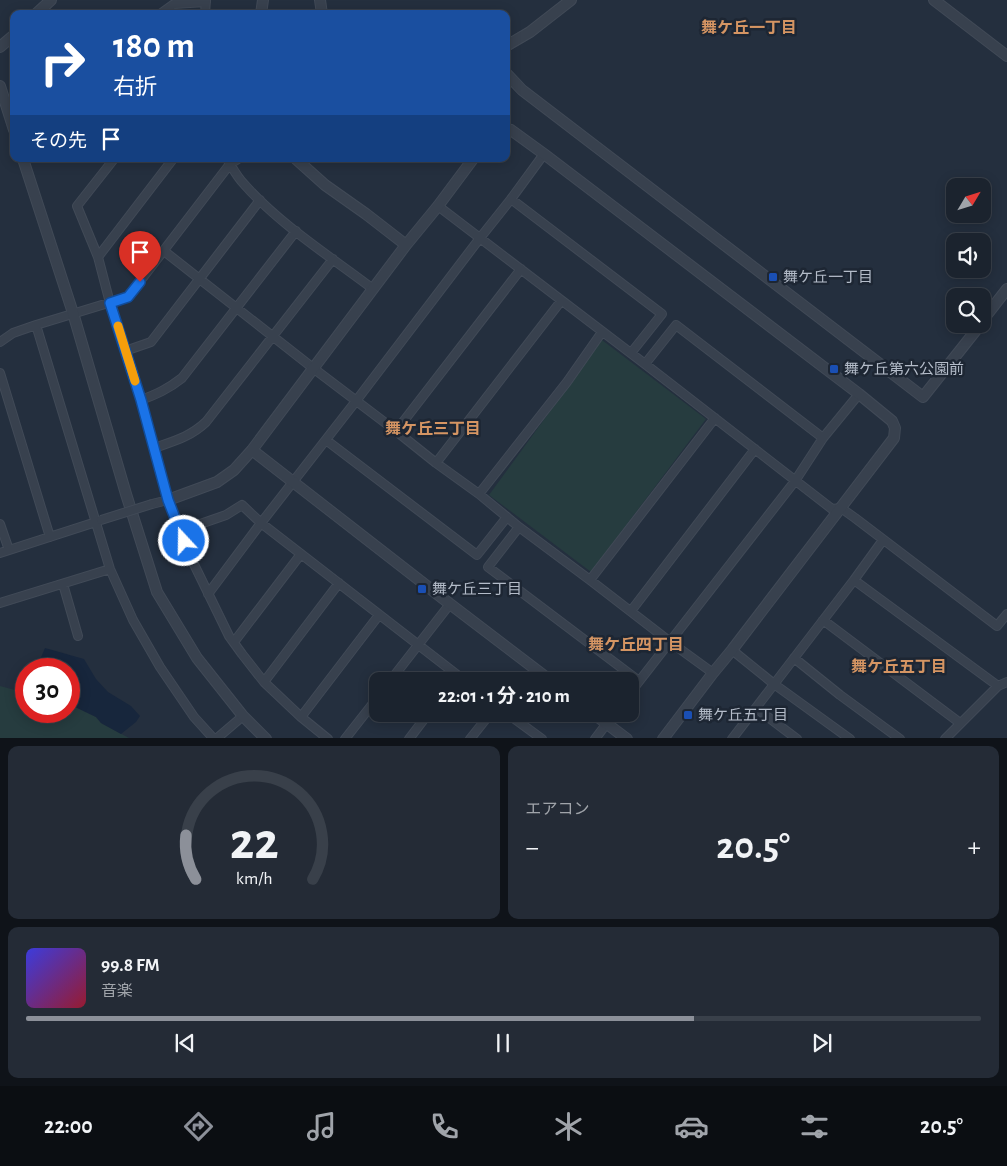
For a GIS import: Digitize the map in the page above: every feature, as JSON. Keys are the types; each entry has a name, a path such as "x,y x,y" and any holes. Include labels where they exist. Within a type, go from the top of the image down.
{"street":[{"path":"40,10 51,0"},
{"path":"510,44 530,32 571,0"},
{"path":"934,0 1007,56"},
{"path":"166,10 174,4 206,1"},
{"path":"0,47 10,38"},
{"path":"510,77 522,90 924,397 973,333"},
{"path":"0,86 10,117"},
{"path":"510,130 859,394 892,421 896,428 894,438 663,738"},
{"path":"208,594 544,154"},
{"path":"24,162 157,592 197,658 243,716 266,738"},
{"path":"112,162 77,206 98,257 110,303 141,400 168,500 188,552 234,642 264,682 301,717 328,738"},
{"path":"98,257 171,162"},
{"path":"0,342 13,333 128,297 164,251 228,162 243,183 260,200 296,231 374,289"},
{"path":"299,162 325,185 406,245"},
{"path":"0,553 168,500 217,482 234,470 252,450 471,162"},
{"path":"511,199 662,314 631,353"},
{"path":"125,350 151,342 260,200"},
{"path":"438,206 832,509 841,508 998,626 1007,614"},
{"path":"141,400 172,387 182,378 296,231"},
{"path":"164,251 436,463 713,673"},
{"path":"154,448 186,437 202,426 333,258"},
{"path":"396,431 521,269"},
{"path":"991,310 1007,289"},
{"path":"436,463 561,301"},
{"path":"36,325 98,521 110,569 133,620 160,666 194,717 215,738 243,716"},
{"path":"645,364 676,325 824,438"},
{"path":"479,494 567,382 602,332"},
{"path":"0,373 50,536"},
{"path":"639,681 795,480 824,438 859,394"},
{"path":"590,580 715,418"},
{"path":"326,440 477,555 507,517"},
{"path":"631,611 755,449"},
{"path":"252,450 539,672"},
{"path":"180,531 226,515 242,505 261,524 418,644 448,672"},
{"path":"0,524 9,550"},
{"path":"520,527 488,567 627,672"},
{"path":"732,738 883,540"},
{"path":"234,642 301,554"},
{"path":"0,604 110,569"},
{"path":"854,580 998,686"},
{"path":"264,682 339,583"},
{"path":"63,584 78,636"},
{"path":"397,672 450,604"},
{"path":"301,717 379,615"},
{"path":"823,620 960,723"},
{"path":"732,650 774,684 850,738"},
{"path":"794,658 900,738"},
{"path":"945,738 998,686 1007,682"},
{"path":"345,738 369,708"},
{"path":"756,708 797,738"},
{"path":"409,738 422,722"},
{"path":"470,738 483,722"},
{"path":"518,722 538,737"},
{"path":"595,738 607,723 628,738"}],"green space":[{"path":"602,340 706,419 591,572 489,495"},
{"path":"0,686 15,690 15,723 80,723 80,709 129,738 0,738"}],"water":[{"path":"45,648 84,659 96,679 108,692 131,706 140,716 136,722 121,734 101,723 96,717 80,709 80,658 41,658"}],"slow traffic":[{"path":"118,326 135,381"}],"place":[{"name":"舞ケ丘一丁目","path":"773,277"},
{"name":"舞ケ丘第六公園前","path":"834,369"},
{"name":"舞ケ丘三丁目","path":"422,589"},
{"name":"舞ケ丘五丁目","path":"688,715"}],"district":[{"name":"舞ケ丘一丁目","path":"749,27"},
{"name":"舞ケ丘三丁目","path":"433,428"},
{"name":"舞ケ丘四丁目","path":"636,644"},
{"name":"舞ケ丘五丁目","path":"899,666"}],"route":[{"path":"140,282 128,297 110,303 141,400 168,500 184,541"}]}
